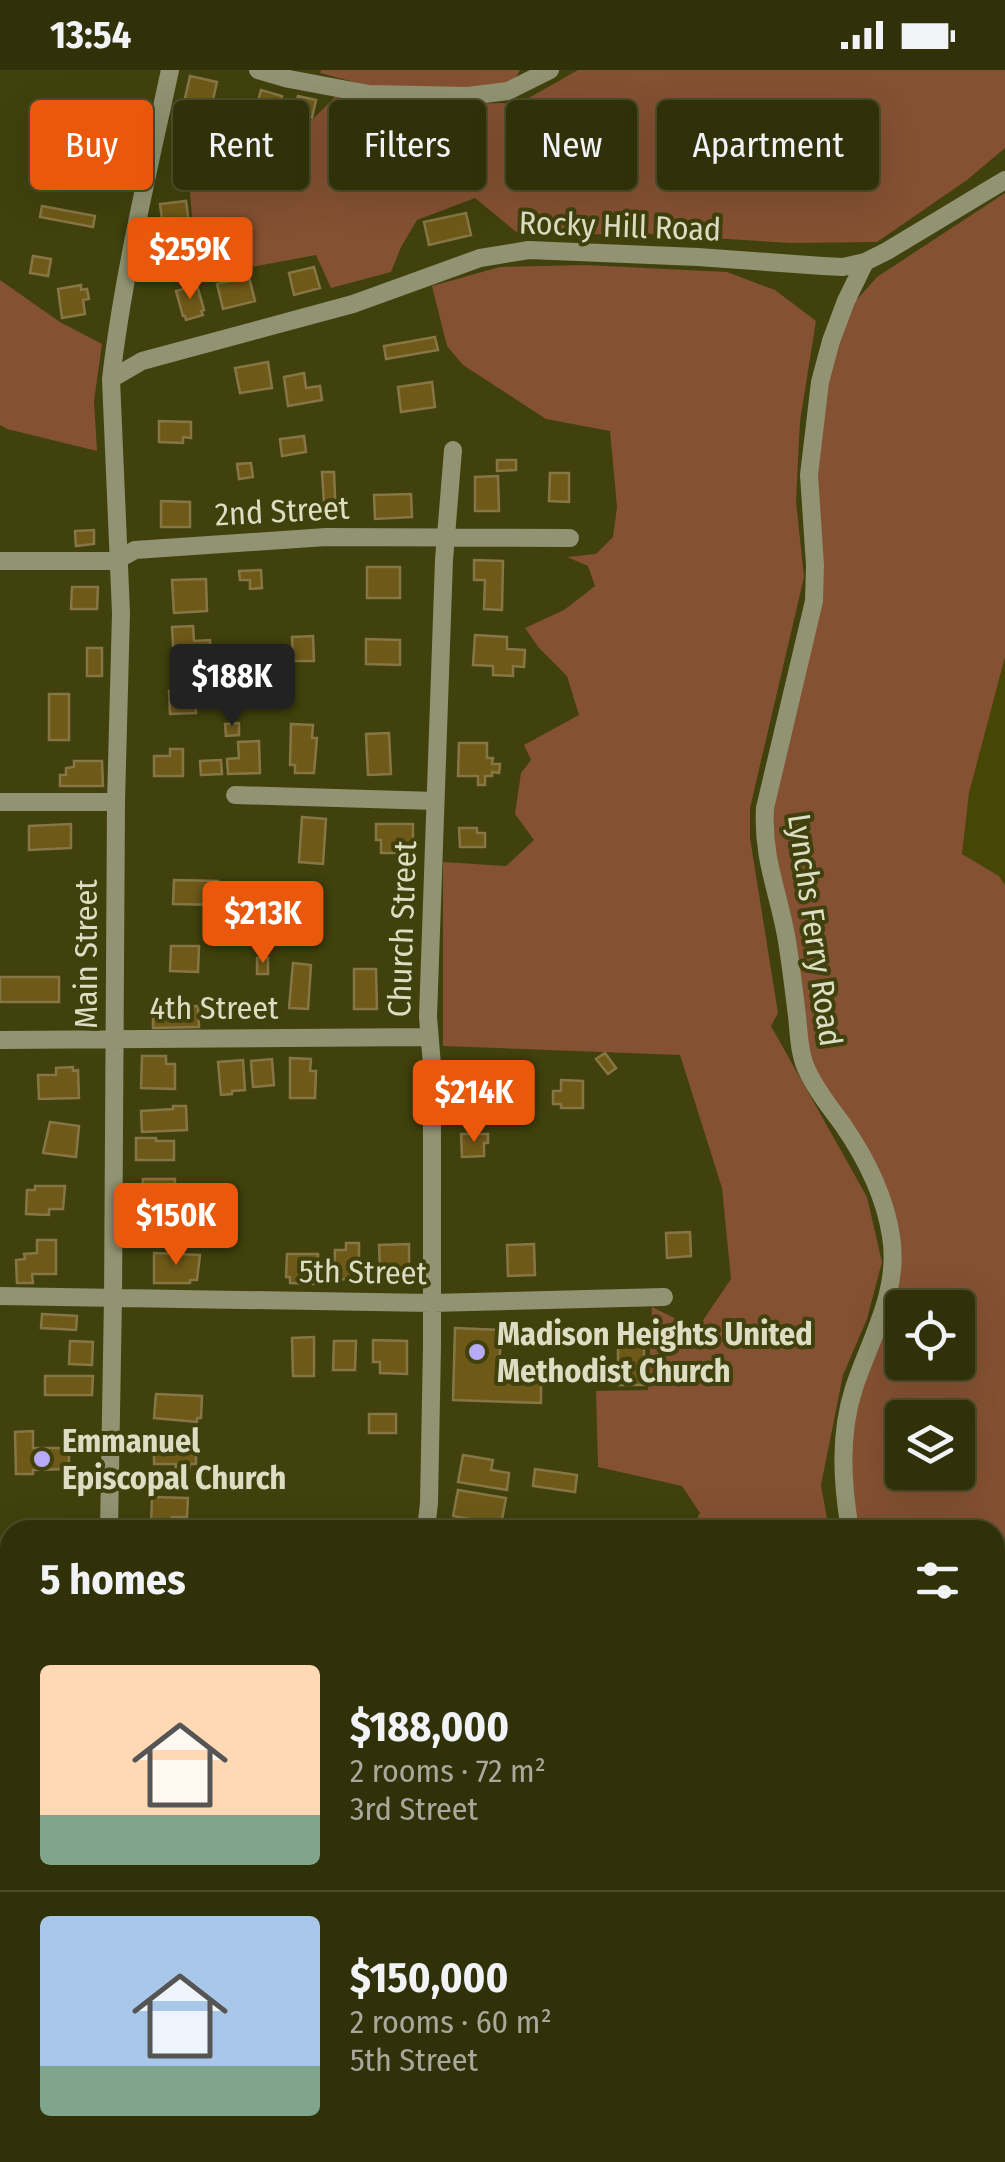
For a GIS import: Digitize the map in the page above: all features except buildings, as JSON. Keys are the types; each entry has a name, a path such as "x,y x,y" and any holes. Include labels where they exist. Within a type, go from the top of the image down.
{"street":[{"name":"Main Street","path":"109,1520 121,613 112,379 137,227 170,70"},
{"path":"258,70 370,94 468,96 508,91 550,70"},
{"name":"Rocky Hill Road","path":"112,379 142,362 353,304 502,253 529,250 843,267 887,251 1005,180"},
{"name":"Lynchs Ferry Road","path":"848,1520 843,1491 845,1427 854,1390 890,1291 892,1238 866,1164 805,1066 788,943 767,860 764,808 814,601 809,475 820,382 846,301 865,262"},
{"name":"Church Street","path":"427,1520 432,1303 432,1065 428,1018 446,539 453,450"},
{"name":"2nd Street","path":"0,561 83,562 120,559 135,550 292,538 570,538"},
{"path":"235,795 436,800"},
{"path":"0,802 116,802"},
{"name":"4th Street","path":"0,1040 429,1037"},
{"name":"5th Street","path":"0,1296 432,1303 664,1297"}],"shaded area":[{"path":"520,70 514,81 474,89 376,88 320,73"},
{"path":"578,70 1005,70 1005,148 967,180 877,242 791,243 650,234 520,235 475,198 417,220 391,272 331,288 316,255 169,282 150,257 177,243 189,231 190,190 309,190 309,123 329,103 329,190 486,190 486,103 506,103 506,190 637,190 637,100 525,100"},
{"path":"335,97 379,100 332,100"},
{"path":"1005,193 1005,657 969,793 962,854 999,876 1005,885 1005,1520 857,1520 852,1478 854,1428 861,1394 885,1329 885,1380 975,1380 975,1290 898,1290 900,1241 892,1205 878,1172 819,1076 808,1050 796,943 773,827 773,809 822,602 817,475 828,384 853,304 877,277"},
{"path":"585,265 727,272 775,290 816,321 800,421 796,501 804,577 750,808 750,838 778,1013 771,1026 867,1197 882,1262 867,1319 843,1375 821,1485 827,1520 696,1520 700,1513 682,1486 598,1467 596,1391 648,1390 652,1307 697,1329 731,1279 722,1188 680,1055 443,1046 443,862 506,866 534,840 515,814 521,773 531,760 524,745 579,715 567,676 525,628 564,610 595,586 588,566 567,557 596,554 613,537 617,507 610,431 546,419 463,365 447,346 432,286 500,267"},
{"path":"0,280 60,322 102,344 94,401 97,451 0,425"},
{"path":"1005,657 1005,885 999,876 962,854 969,793"}],"place":[{"name":"Madison Heights United Methodist Church","path":"477,1352"},
{"name":"Emmanuel Episcopal Church","path":"42,1459"}]}
